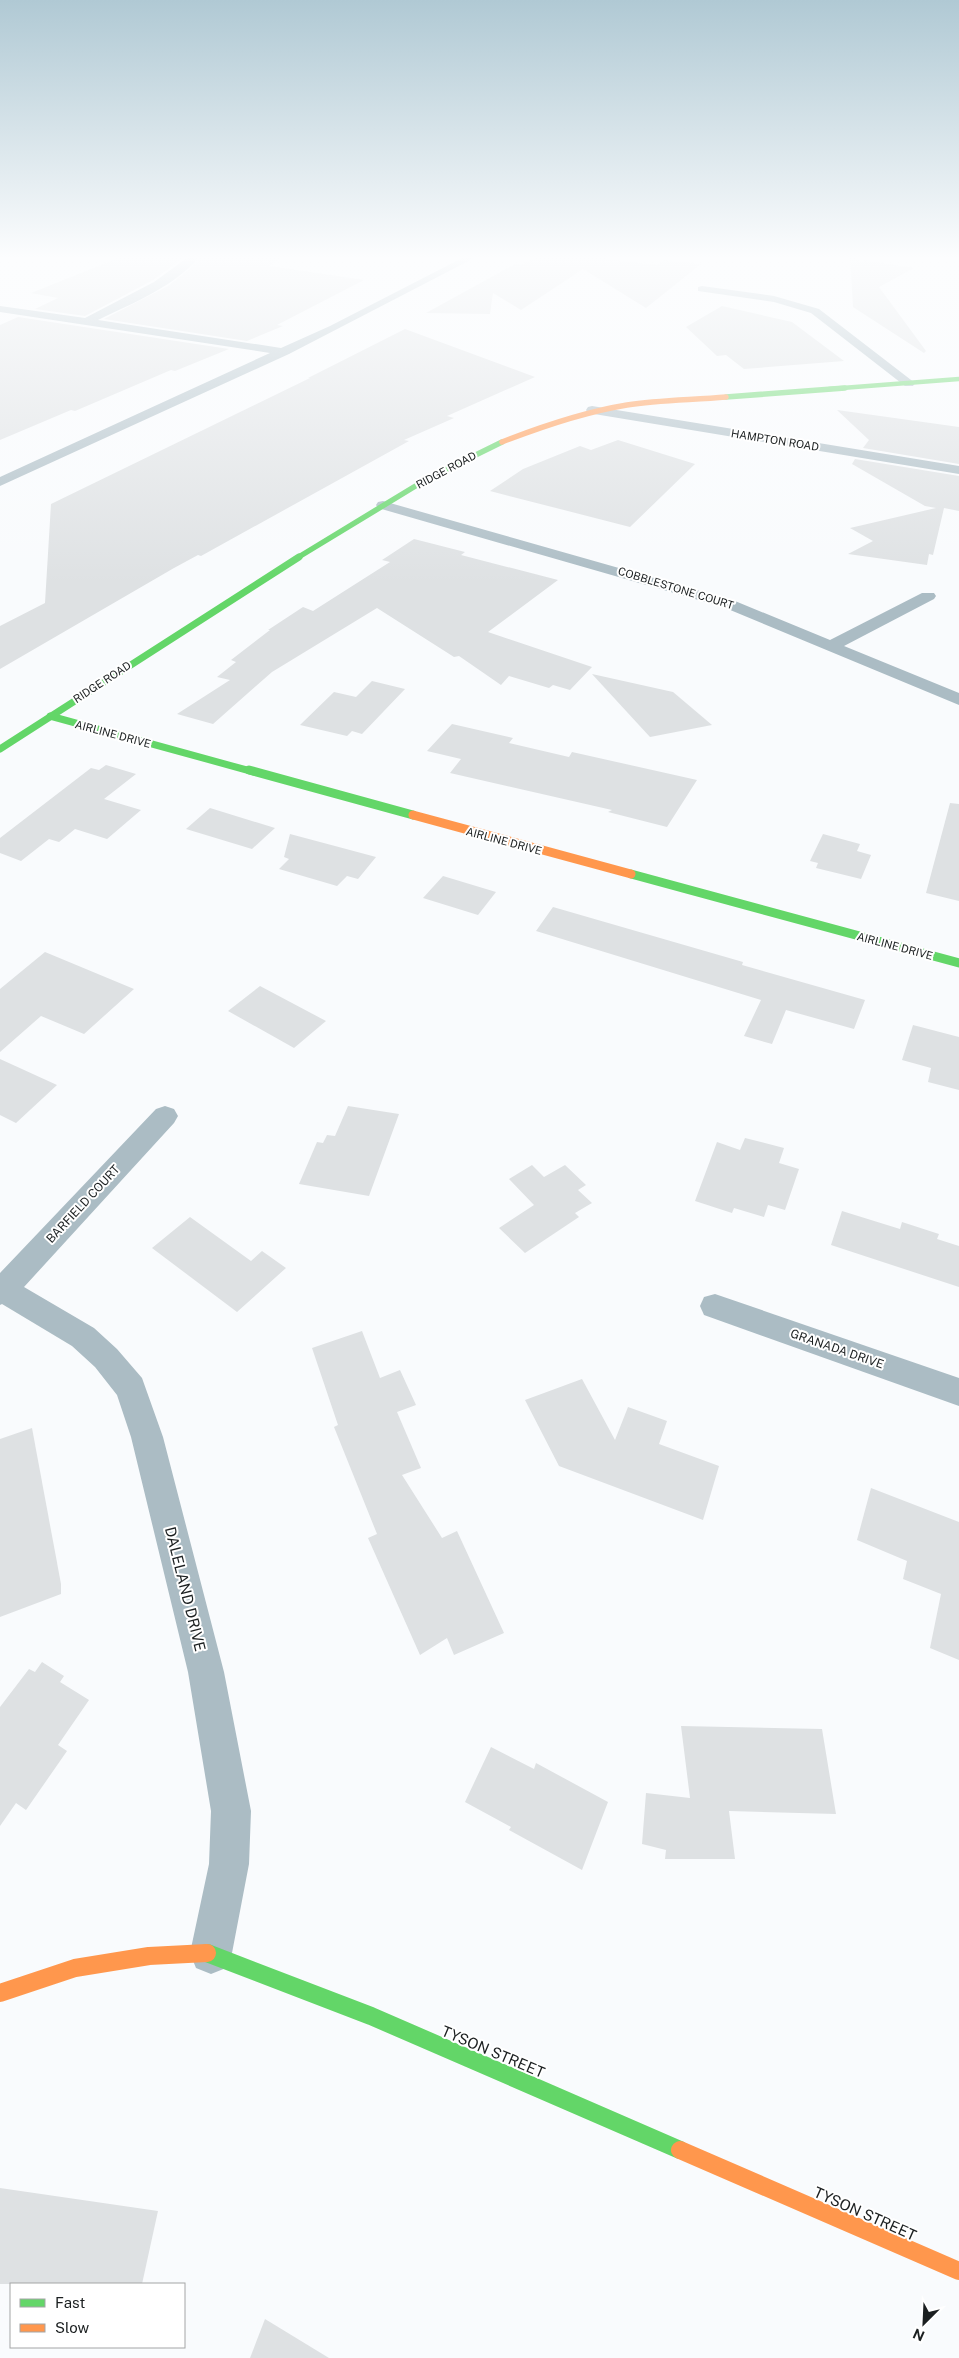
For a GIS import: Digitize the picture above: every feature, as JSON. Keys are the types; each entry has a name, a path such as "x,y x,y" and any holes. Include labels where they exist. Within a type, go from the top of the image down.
{"street":[{"path":"0,482 256,365"},
{"path":"886,365 909,383"},
{"name":"RIDGE ROAD","path":"0,749 134,661 384,505 470,456 534,428 592,410 696,399 959,379"},
{"name":"HAMPTON ROAD","path":"592,410 959,470"},
{"name":"COBBLESTONE COURT","path":"384,505 703,595 760,616 959,700"},
{"path":"831,646 928,596"},
{"name":"AIRLINE DRIVE","path":"50,716 959,963"},
{"name":"BARFIELD COURT","path":"1,1291 166,1116"},
{"name":"DALELAND DRIVE","path":"1,1291 82,1337 106,1358 131,1388 147,1437 206,1672 232,1811 229,1864 211,1953"},
{"name":"GRANADA DRIVE","path":"715,1306 959,1392"},
{"name":"TYSON STREET","path":"0,1993 75,1968 149,1956 211,1953 381,2020 959,2271"}],"building":[{"path":"0,365 190,365 175,371 171,370 75,411 71,410 0,440"},
{"path":"334,365 503,365 535,377 447,416 454,418 404,440 409,441 201,556 198,555 174,568 0,669 0,626 45,603 51,504 310,378 308,378"},
{"path":"739,365 793,365 744,369"},
{"path":"837,410 959,427 959,464 863,448 869,440"},
{"path":"618,440 695,464 630,527 490,491 523,469 580,446 591,450"},
{"path":"855,459 959,476 959,511 944,508 933,555 929,554 927,565 848,554 873,541 850,528 936,508 925,506 852,464"},
{"path":"414,539 465,552 461,555 558,580 488,632 592,667 570,690 553,685 549,688 509,676 501,685 459,656 454,657 377,608 272,672 213,724 177,714 230,680 217,677 236,662 231,660 270,630 268,630 303,607 313,611 390,562 382,560"},
{"path":"592,674 673,692 712,725 650,737"},
{"path":"372,681 405,689 362,734 352,731 347,736 300,725 334,692 356,697"},
{"path":"452,724 513,738 509,743 569,757 572,752 697,780 667,827 608,812 612,810 450,773 461,759 427,751"},
{"path":"106,765 136,774 104,799 141,810 107,839 75,829 59,842 49,839 21,861 0,853 0,838 91,768 99,770"},
{"path":"950,803 959,804 959,901 926,893"},
{"path":"210,808 275,828 252,849 186,829"},
{"path":"290,834 376,857 358,879 347,876 337,886 279,869 289,859 284,857"},
{"path":"823,834 860,844 857,851 871,855 861,879 816,868 818,863 810,861"},
{"path":"443,876 496,892 478,915 423,898"},
{"path":"553,907 743,962 742,965 865,1000 854,1029 786,1010 772,1044 744,1036 761,1000 536,931"},
{"path":"45,952 134,989 84,1034 41,1016 0,1052 0,989"},
{"path":"260,986 326,1021 294,1048 228,1011"},
{"path":"913,1025 959,1037 959,1090 928,1082 931,1068 902,1060"},
{"path":"0,1059 57,1085 16,1123 0,1115"},
{"path":"348,1106 399,1114 369,1196 299,1184 317,1142 323,1143 327,1135 335,1136"},
{"path":"745,1138 784,1148 779,1163 799,1169 785,1210 768,1205 764,1217 734,1208 732,1213 695,1201 717,1142 740,1150"},
{"path":"532,1165 544,1177 565,1165 586,1185 578,1190 592,1203 575,1213 579,1217 525,1253 499,1228 534,1205 509,1179"},
{"path":"842,1211 900,1229 902,1222 939,1234 937,1239 959,1246 959,1287 831,1245"},
{"path":"190,1217 251,1261 262,1251 286,1268 237,1312 152,1248"},
{"path":"362,1331 380,1378 400,1370 416,1405 397,1412 421,1468 402,1475 442,1538 457,1531 504,1633 454,1655 447,1638 420,1655 368,1538 377,1534 334,1427 338,1425 312,1348"},
{"path":"582,1379 615,1440 628,1407 667,1421 659,1444 719,1466 703,1520 559,1466 525,1400"},
{"path":"32,1428 61,1584 61,1594 0,1617 0,1439"},
{"path":"871,1488 959,1522 959,1660 930,1648 941,1594 903,1579 907,1561 857,1540"},
{"path":"42,1662 64,1676 60,1682 89,1700 58,1745 67,1751 26,1810 16,1803 0,1826 0,1707 29,1669 35,1672"},
{"path":"681,1726 822,1729 836,1814 729,1811 735,1859 665,1859 666,1850 642,1844 646,1793 690,1798"},
{"path":"491,1747 534,1769 536,1763 608,1802 582,1870 509,1830 511,1827 465,1802"},
{"path":"0,2188 158,2211 142,2283 0,2284"},
{"path":"265,2319 329,2358 250,2358"}],"traffic: fast":[{"path":"726,397 959,379"},
{"path":"0,749 379,507 427,479 502,442"},
{"path":"50,716 413,815"},
{"path":"631,874 959,963"},
{"path":"207,1953 371,2016 680,2150"}],"traffic: slow":[{"path":"502,442 533,430 595,411 651,402 726,397"},
{"path":"413,815 631,874"},
{"path":"0,1993 75,1968 149,1956 207,1953"},
{"path":"680,2150 959,2271"}]}
